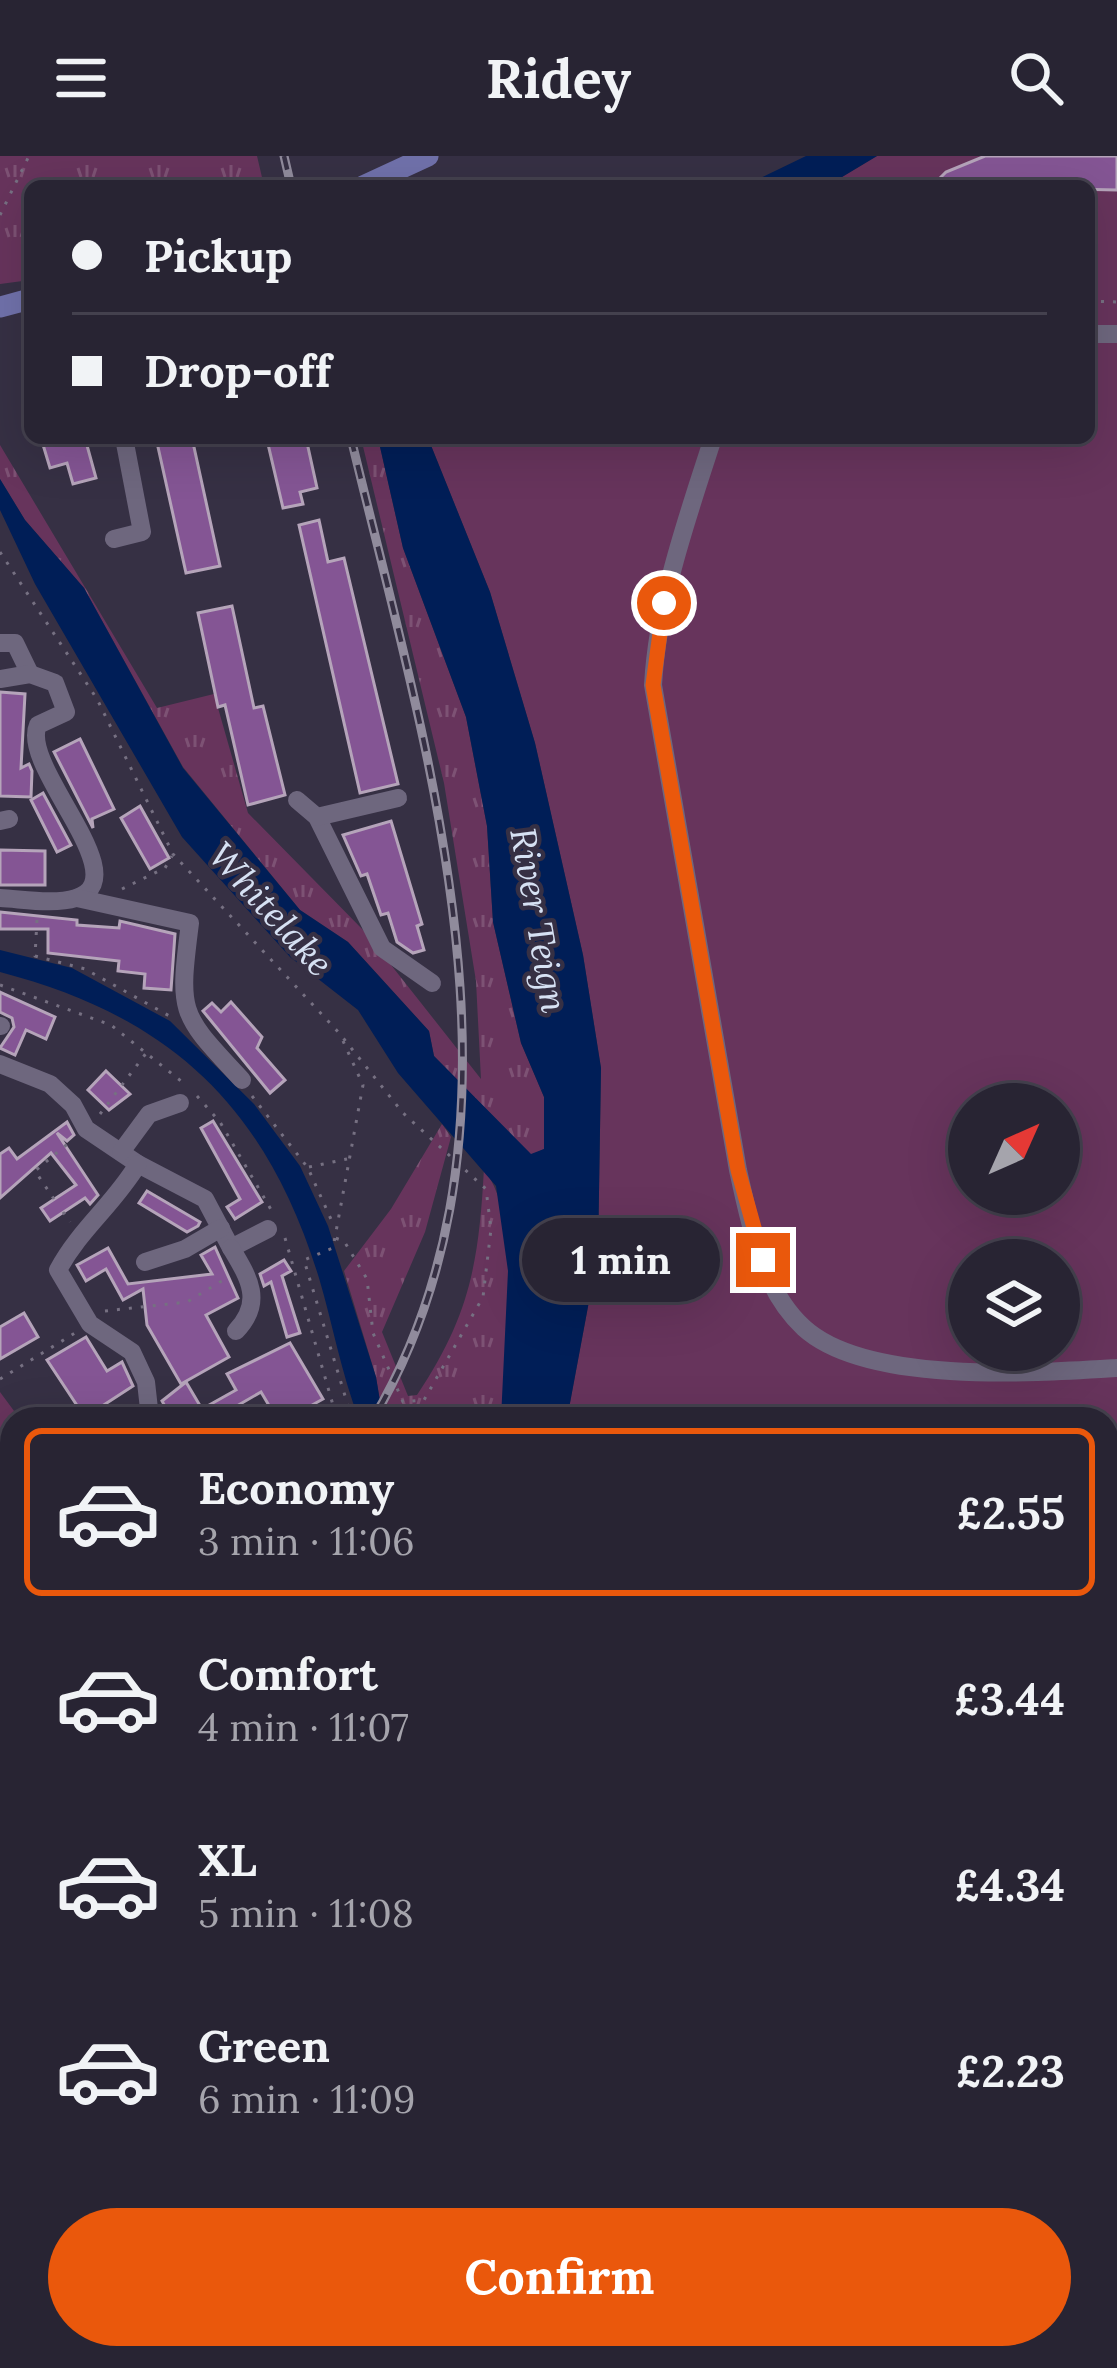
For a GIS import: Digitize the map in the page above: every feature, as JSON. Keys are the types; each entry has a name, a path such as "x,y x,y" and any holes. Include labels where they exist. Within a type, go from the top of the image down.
{"main road":[{"path":"376,180 428,156"}],"street":[{"path":"114,539 142,532 125,444"},
{"path":"711,444 673,563 656,643 653,685 738,1170 752,1231 774,1289 804,1328 840,1350 920,1367 1004,1375 1117,1368"},
{"path":"0,643 15,643 30,674"},
{"path":"0,679 30,674 55,683 66,712 38,725 35,754 86,841 95,871 85,892"},
{"path":"317,817 398,798"},
{"path":"297,800 317,817 382,948 432,983"},
{"path":"0,898 37,900 85,892 190,923 182,985 189,1023 244,1084"},
{"path":"1,1069 50,1084 73,1105 86,1129 138,1164 206,1199 243,1268 253,1298 246,1321 236,1331"},
{"path":"121,1152 149,1114 180,1102"},
{"path":"138,1164 110,1207 77,1233 49,1269 90,1324 133,1352 146,1382 149,1407"},
{"path":"145,1262 185,1249 221,1228"},
{"path":"231,1248 268,1229"}],"path":[{"path":"0,215 29,156"},
{"path":"0,552 97,699 173,854 340,1034 403,1113 486,1189 491,1228 483,1297 424,1400 403,1402 373,1333 367,1279 344,1240 332,1237"},
{"path":"85,892 136,885 165,868 173,854"},
{"path":"37,900 35,956 85,969 172,1018"},
{"path":"340,1034 363,1084 333,1248 304,1260 348,1407"},
{"path":"55,1199 35,1171 86,1129 129,1083 130,1072 148,1051"},
{"path":"244,1084 308,1168 334,1226"},
{"path":"308,1168 349,1159"},
{"path":"0,1378 110,1308 187,1302 243,1268"},
{"path":"307,1269 294,1273 330,1407"}],"green space":[{"path":"0,156 257,156 263,180 24,180 24,281 0,284"},
{"path":"877,156 1117,156 1117,1407 569,1407 598,1253 601,1068 583,955 535,743 490,592 430,444 1095,444 1095,180 837,180"},
{"path":"362,444 379,444 403,548 466,717 487,826 493,922 521,1043 544,1097 544,1149 531,1155 434,1056 429,1031 348,942 300,910 183,767 84,588 25,520 0,479 0,445 157,708 214,694 248,813 365,932 481,1079 476,981 444,783"},
{"path":"442,1124 451,1137 425,1232 382,1332 408,1396 417,1395 449,1339 468,1287 484,1168 506,1224 510,1256 512,1290 502,1407 381,1407 344,1271 391,1209"}],"water":[{"path":"806,156 877,156 837,180 756,180"},
{"name":"River Teign","path":"379,444 430,444 490,592 535,743 583,955 601,1068 598,1253 569,1407 502,1407 508,1271 496,1186 398,1073 358,1010 290,957 182,837 35,584 0,510 0,479 25,520 84,588 183,768 300,910 348,942 429,1031 434,1056 531,1154 544,1149 544,1097 521,1043 493,922 487,826 466,717 403,548"},
{"path":"0,950 72,968 170,1021 254,1104 300,1166 328,1226 376,1377 381,1407 355,1407 297,1218 271,1164 240,1118 204,1078 163,1044 115,1015 61,991 0,972"}],"building":[{"path":"985,156 1117,156 1117,190 1095,190 1095,180 938,180"},
{"path":"43,444 87,444 96,478 73,484 67,463 50,468"},
{"path":"157,444 193,444 220,566 186,573"},
{"path":"268,444 307,444 317,488 300,492 303,504 283,508"},
{"path":"319,520 328,562 344,558 398,784 360,793 299,525"},
{"path":"232,606 254,708 263,706 285,795 248,805 225,705 218,707 198,613"},
{"path":"0,692 25,694 21,768 29,764 32,771 31,797 0,796"},
{"path":"80,739 114,809 92,819 93,828 54,752"},
{"path":"43,793 71,845 57,852 31,800"},
{"path":"140,806 169,858 150,869 121,818"},
{"path":"391,821 422,924 417,926 424,950 413,953 397,942 388,913 381,915 367,874 361,876 343,835"},
{"path":"0,850 45,851 45,885 0,885"},
{"path":"0,912 77,920 77,925 119,928 120,921 175,934 171,990 144,988 145,974 118,971 119,961 48,953 48,929 0,929"},
{"path":"0,992 55,1017 46,1039 26,1030 15,1055 0,1048 14,1027 12,1018 0,1012"},
{"path":"231,1002 262,1037 257,1048 285,1080 270,1093 203,1011 212,1003 221,1012"},
{"path":"106,1071 130,1094 109,1110 88,1090"},
{"path":"213,1121 262,1202 235,1219 227,1207 240,1199 201,1128"},
{"path":"67,1122 74,1135 67,1141 57,1133 98,1195 90,1204 85,1198 50,1221 41,1208 76,1185 51,1153 0,1198 0,1154 9,1148 17,1159"},
{"path":"147,1191 200,1222 198,1226 187,1232 139,1203"},
{"path":"215,1247 238,1298 206,1315 229,1357 181,1384 147,1325 143,1289 123,1300 106,1269 86,1281 77,1265 108,1248 128,1284 212,1274 201,1255"},
{"path":"284,1260 291,1271 282,1276 300,1333 287,1337 271,1282 264,1286 260,1274"},
{"path":"24,1313 38,1337 0,1359 0,1327"},
{"path":"86,1337 107,1371 122,1362 133,1386 101,1407 78,1407 47,1360"},
{"path":"290,1343 323,1399 309,1407 270,1407 261,1392 235,1407 206,1407 236,1390 227,1374"},
{"path":"186,1382 201,1407 165,1407 162,1401"}],"railway":[{"path":"284,156 290,180"},
{"path":"352,444 437,807 455,934 462,1060 454,1184 425,1305 378,1407"}],"route":[{"path":"664,603 653,685 738,1170 763,1260"}],"water label":[{"name":"Whitelake","path":"271,909"}]}
